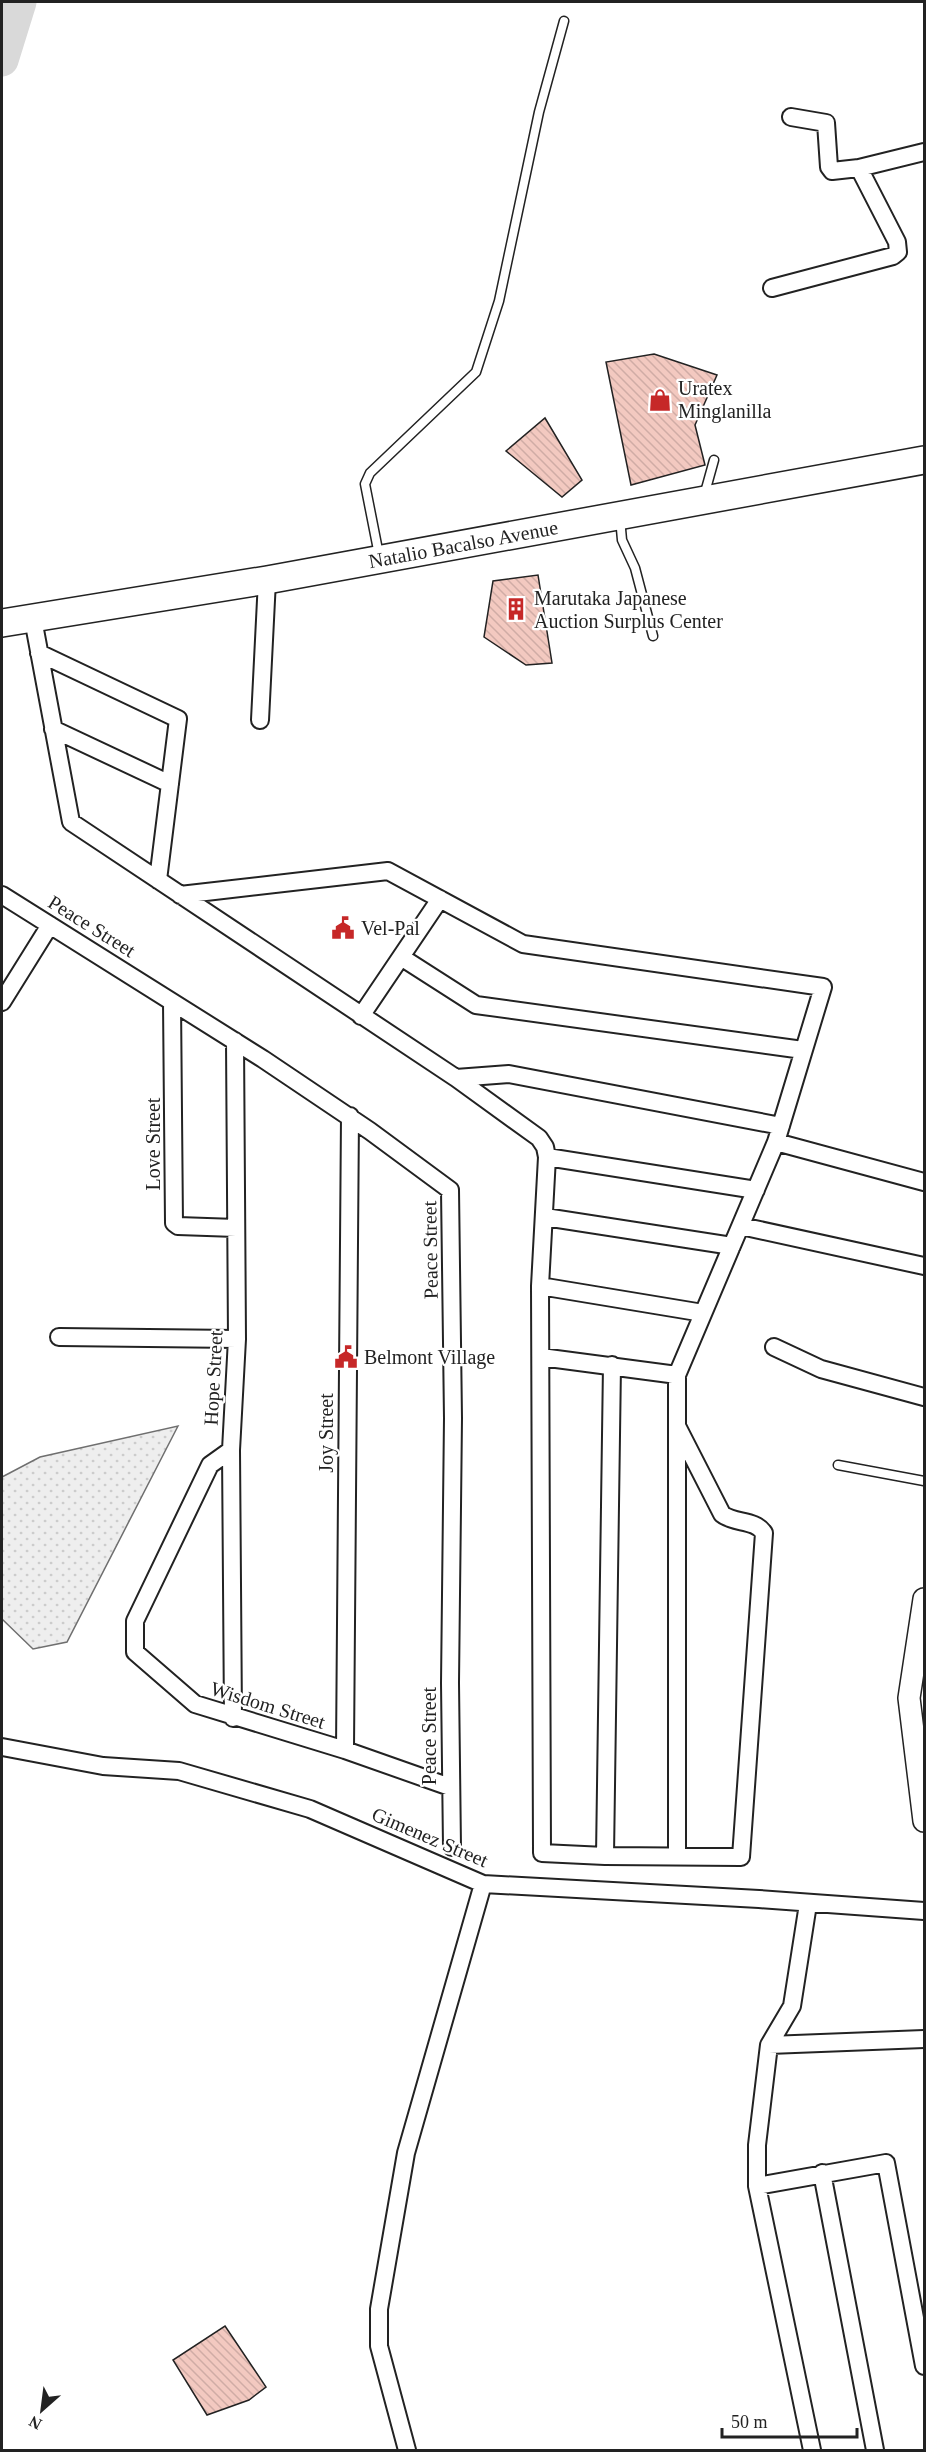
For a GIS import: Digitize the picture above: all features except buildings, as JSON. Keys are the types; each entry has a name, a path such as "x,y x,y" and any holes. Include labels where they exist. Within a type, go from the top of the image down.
{"highway":[{"name":"Natalio Bacalso Avenue","path":"2,623 267,580 924,460"}],"street":[{"path":"791,117 826,123 830,170 835,172 924,152"},
{"path":"772,288 893,256 898,252 897,242 859,168"},
{"path":"260,720 267,580"},
{"path":"33,619 71,822 456,1078 539,1138 548,1157 540,1286 542,1852 604,1856 741,1857 764,1533 756,1526 722,1514 677,1426"},
{"path":"39,653 178,719 158,880"},
{"path":"53,729 170,784"},
{"path":"180,895 388,871 523,944 823,987 778,1134 677,1375 676,1857"},
{"name":"Peace Street","path":"2,895 350,1116 442,1182 452,1196 450,1787 452,1847"},
{"path":"361,1016 440,899"},
{"path":"2,1002 50,925"},
{"path":"401,957 476,1005 803,1050"},
{"name":"Love Street","path":"172,1002 174,1223 178,1226 236,1228"},
{"name":"Hope Street","path":"233,1718 231,1450 237,1339 235,1041"},
{"path":"456,1078 509,1074 778,1134 924,1182"},
{"name":"Joy Street","path":"345,1750 350,1116"},
{"path":"548,1157 756,1190"},
{"path":"544,1217 732,1246"},
{"path":"741,1226 924,1266"},
{"path":"540,1286 703,1313"},
{"path":"59,1338 237,1339"},
{"path":"774,1347 821,1369 924,1397"},
{"path":"541,1358 612,1365 677,1375"},
{"path":"604,1856 612,1365"},
{"name":"Wisdom Street","path":"231,1450 210,1465 140,1610 135,1621 135,1652 195,1704 233,1718 345,1750 450,1787"},
{"path":"924,1599 909,1698 924,1821"},
{"name":"Gimenez Street","path":"2,1747 103,1766 179,1771 310,1809 483,1884 924,1911"},
{"path":"407,2451 379,2346 379,2309 406,2153 483,1884"},
{"path":"808,1904 792,2006 769,2045 757,2145 757,2186 812,2451"},
{"path":"769,2045 924,2039"},
{"path":"757,2186 886,2163 924,2366"},
{"path":"822,2173 875,2451"}],"lane":[{"path":"379,558 364,484 370,473 476,372 499,301 539,112 564,21"},
{"path":"703,500 714,460"},
{"path":"619,515 622,540 638,578 653,636"},
{"path":"838,1465 924,1481"}],"shaded area":[{"path":"178,1426 67,1642 33,1649 2,1619 2,1477 40,1457"}],"waterway":[{"path":"2,60 20,2"}],"place":[{"name":"Uratex Minglanilla","path":"660,400"},
{"name":"Marutaka Japanese Auction Surplus Center","path":"516,609"},
{"name":"Vel-Pal","path":"343,928"},
{"name":"Belmont Village","path":"346,1357"}]}
